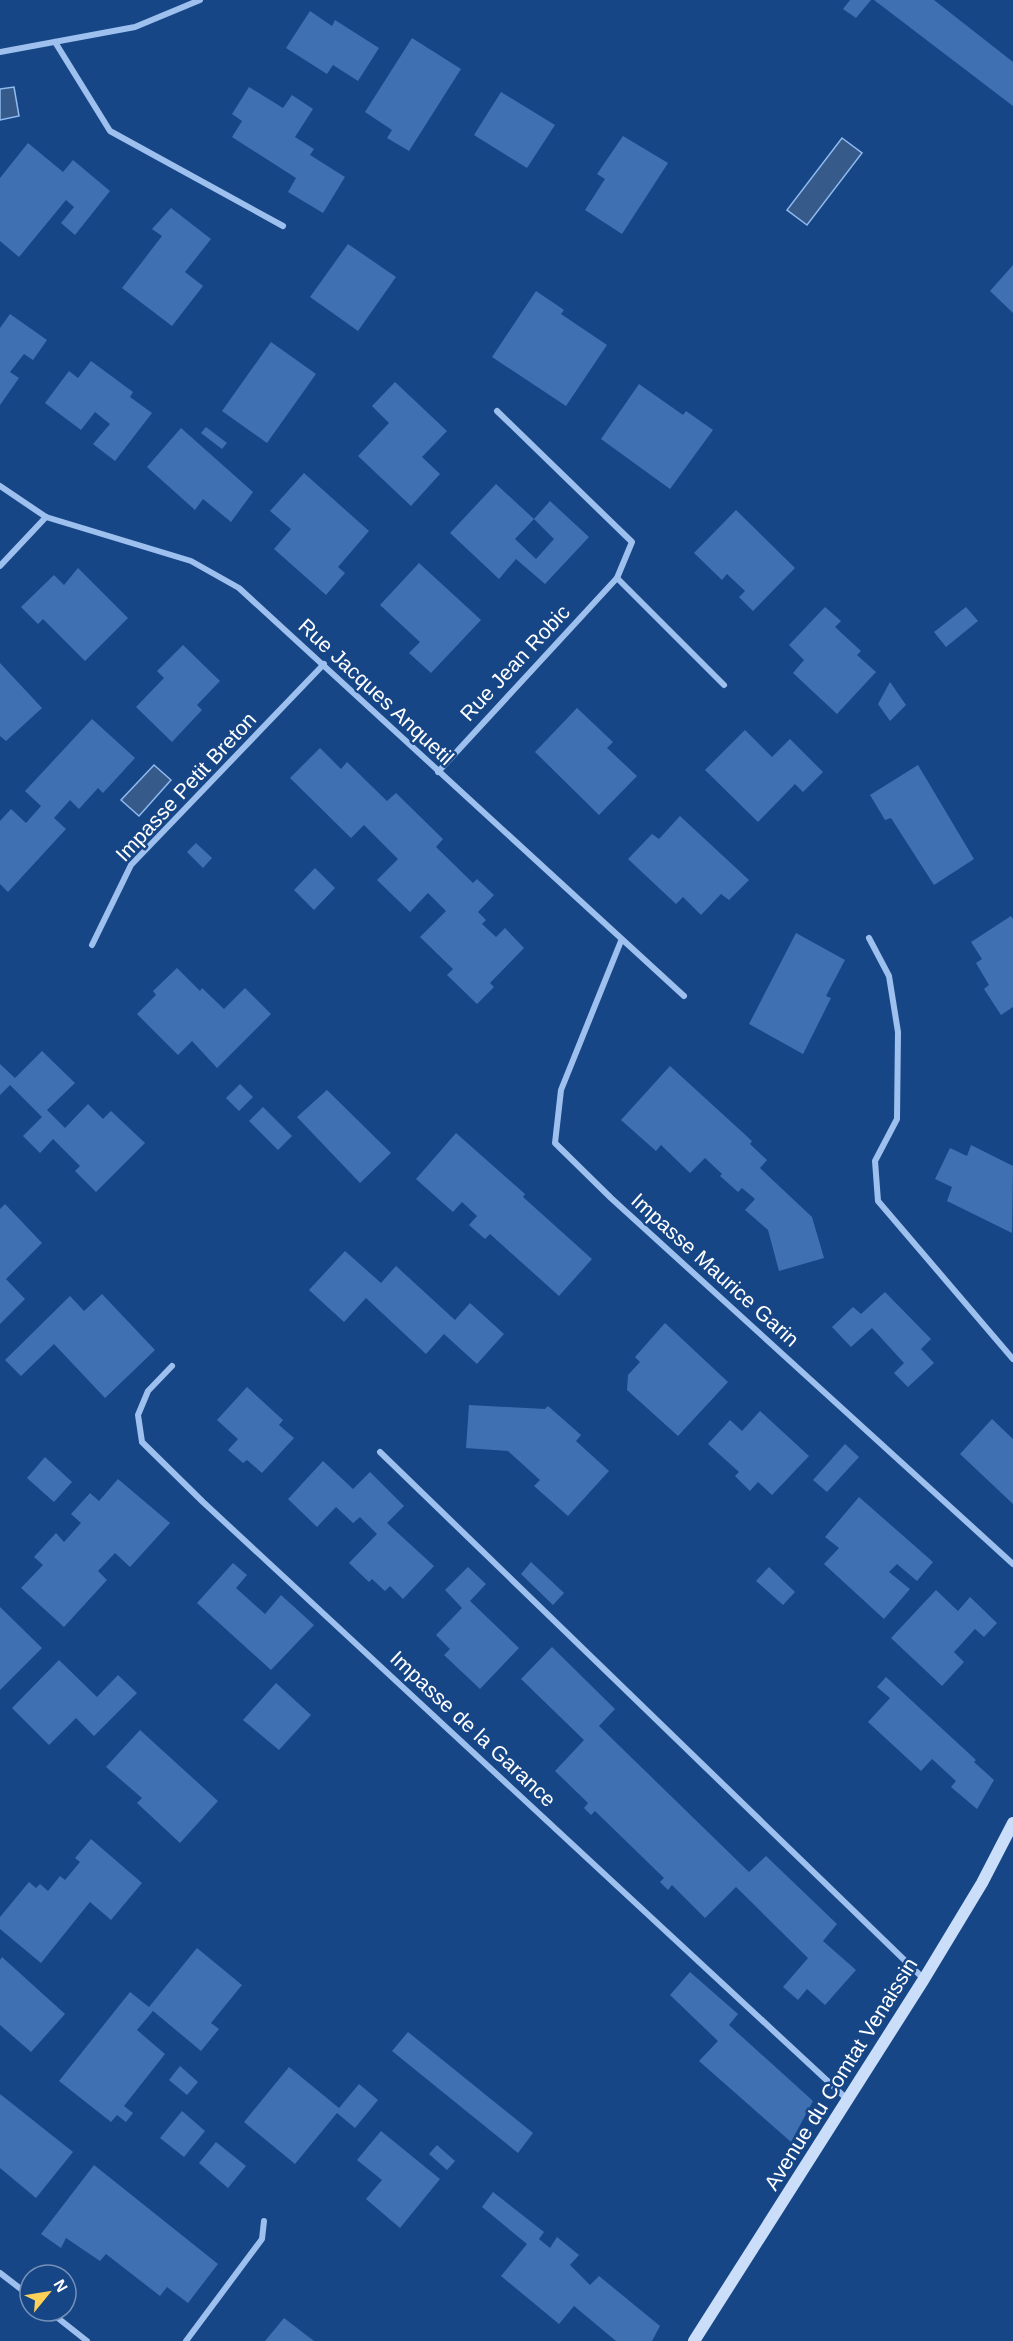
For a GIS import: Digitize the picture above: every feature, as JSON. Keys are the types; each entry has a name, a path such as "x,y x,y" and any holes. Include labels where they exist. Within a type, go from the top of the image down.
{"main road":[{"name":"Avenue du Comtat Venaissin","path":"694,2341 924,1979 982,1883 1013,1823"}],"street":[{"path":"0,52 135,27 200,0"},
{"path":"54,42 110,131 283,226"},
{"name":"Rue Jean Robic","path":"438,772 617,578 633,542 498,411"},
{"name":"Rue Jacques Anquetil","path":"0,486 46,517 191,561 239,588 684,996"},
{"path":"0,566 46,517"},
{"path":"617,578 724,685"},
{"name":"Impasse Petit Breton","path":"92,945 131,865 324,664"},
{"path":"869,938 889,976 898,1032 897,1119 875,1161 878,1201 1013,1359"},
{"name":"Impasse Maurice Garin","path":"621,940 561,1090 555,1143 611,1198 1013,1564"},
{"name":"Impasse de la Garance","path":"172,1366 148,1391 138,1415 142,1442 212,1510 847,2099"},
{"path":"380,1452 924,1979"},
{"path":"186,2341 262,2239 264,2221"},
{"path":"0,2273 18,2287"},
{"path":"64,2323 87,2341"}],"water":[{"path":"14,87 19,116 0,120 0,89"},
{"path":"842,138 862,153 807,225 787,210"},
{"path":"154,765 171,780 139,816 121,800"}],"building":[{"path":"850,0 871,0 856,18 843,9"},
{"path":"874,0 934,0 1013,62 1013,106"},
{"path":"310,11 332,26 335,20 379,48 358,81 333,65 327,74 286,48"},
{"path":"412,38 461,69 409,151 387,138 392,130 365,112"},
{"path":"249,87 283,108 292,95 313,109 295,137 314,149 310,155 345,177 323,213 288,192 296,178 232,137 242,121 232,114"},
{"path":"501,92 555,125 527,168 474,135"},
{"path":"623,136 668,163 622,234 585,210 605,179 597,174"},
{"path":"28,143 63,172 73,160 110,191 75,235 61,223 74,207 66,200 19,257 0,241 0,178"},
{"path":"171,208 211,239 185,272 203,286 172,326 122,288 162,236 152,229"},
{"path":"348,244 396,277 358,331 310,297"},
{"path":"1013,265 1013,313 990,291"},
{"path":"536,291 564,310 561,314 607,345 566,406 492,357"},
{"path":"10,314 47,340 33,360 24,354 10,372 19,378 0,405 0,328"},
{"path":"271,342 316,374 267,443 222,411"},
{"path":"91,361 133,392 130,397 152,413 115,461 93,444 110,424 95,412 81,430 45,403 69,371 78,378"},
{"path":"395,382 447,431 422,457 440,474 411,506 358,456 389,423 372,406"},
{"path":"639,384 683,415 686,411 713,430 670,489 601,439"},
{"path":"206,427 227,443 222,449 201,433"},
{"path":"181,428 253,492 231,522 203,499 195,510 147,467"},
{"path":"304,473 369,531 338,567 345,573 326,595 274,549 291,529 270,511"},
{"path":"496,484 534,519 550,501 589,537 545,584 516,559 499,579 450,533","holes":["534,519 554,539 536,559 515,539"]},
{"path":"736,510 795,568 753,611 739,597 745,591 727,574 722,580 694,553"},
{"path":"419,563 481,620 431,673 409,653 420,642 380,605"},
{"path":"78,568 128,618 85,661 43,619 38,624 21,607 54,575 64,585"},
{"path":"825,607 841,621 835,627 861,651 857,655 876,672 837,714 793,673 804,660 789,645"},
{"path":"966,607 978,621 946,647 934,632"},
{"path":"183,645 220,681 197,705 202,710 172,742 136,707 164,678 157,671"},
{"path":"0,663 42,708 6,741 0,736"},
{"path":"890,682 906,705 890,721 878,704"},
{"path":"577,708 613,742 607,748 637,776 599,815 535,752"},
{"path":"92,719 135,758 103,793 98,788 79,809 70,800 54,818 66,829 8,892 0,884 0,821 11,809 26,823 41,806 25,791"},
{"path":"745,730 772,757 790,739 823,772 803,792 795,784 758,822 705,770"},
{"path":"320,748 341,769 347,762 387,801 396,793 443,839 436,847 473,883 477,879 494,895 478,912 486,920 482,924 496,937 505,928 524,948 490,983 494,987 477,1004 447,975 453,969 420,937 446,911 428,893 410,912 377,880 398,859 364,825 351,838 290,778"},
{"path":"918,765 974,859 934,885 891,818 885,820 870,795"},
{"path":"680,816 749,880 729,900 721,894 701,915 683,897 676,904 628,859 652,834 659,839"},
{"path":"196,843 212,858 203,868 187,852"},
{"path":"315,868 335,888 314,910 294,890"},
{"path":"1011,916 1013,919 1013,1007 1001,1015 984,989 989,985 976,963 982,959 971,942"},
{"path":"796,933 845,960 826,996 831,998 803,1054 749,1024"},
{"path":"177,968 200,991 202,988 224,1009 245,988 271,1014 217,1068 192,1041 178,1055 137,1014 156,995 153,991"},
{"path":"42,1051 75,1083 47,1110 65,1128 88,1104 103,1119 111,1111 145,1143 96,1192 75,1171 80,1166 53,1139 40,1153 23,1136 42,1117 10,1085 0,1095 0,1064 15,1078"},
{"path":"670,1066 752,1141 750,1144 767,1160 760,1168 812,1217 824,1258 779,1271 768,1230 745,1210 755,1199 742,1188 738,1192 705,1158 690,1173 661,1145 656,1151 621,1120"},
{"path":"240,1084 253,1097 239,1111 226,1098"},
{"path":"327,1090 391,1153 360,1183 297,1117"},
{"path":"263,1107 292,1136 278,1150 249,1121"},
{"path":"456,1133 525,1194 523,1197 592,1259 559,1296 490,1234 485,1239 469,1225 477,1216 462,1202 453,1212 416,1179"},
{"path":"971,1145 1013,1166 1012,1233 947,1201 952,1187 935,1179 950,1148 967,1156"},
{"path":"5,1204 42,1243 6,1279 25,1299 0,1324 0,1209"},
{"path":"345,1251 381,1283 396,1266 455,1320 470,1303 504,1334 477,1364 444,1334 426,1354 366,1298 344,1322 309,1290"},
{"path":"885,1292 931,1339 921,1349 934,1363 908,1387 894,1373 904,1363 872,1328 851,1347 832,1327 853,1307 861,1314"},
{"path":"102,1294 155,1350 105,1398 54,1344 21,1376 5,1360 70,1296 84,1311"},
{"path":"665,1323 728,1382 678,1436 627,1390 628,1375 640,1362 635,1357"},
{"path":"247,1387 283,1420 279,1425 294,1438 262,1473 247,1460 243,1463 228,1450 238,1439 217,1420"},
{"path":"469,1405 545,1409 548,1406 581,1435 576,1441 609,1471 568,1516 534,1486 540,1480 508,1451 466,1448"},
{"path":"760,1411 809,1456 772,1495 758,1482 750,1491 735,1476 739,1472 708,1444 730,1420 742,1431"},
{"path":"992,1419 1013,1439 1013,1504 960,1454"},
{"path":"845,1444 859,1457 827,1492 813,1480"},
{"path":"45,1457 72,1482 54,1502 27,1478"},
{"path":"323,1461 353,1489 370,1472 404,1506 387,1523 434,1566 403,1599 390,1586 385,1591 372,1579 369,1582 349,1563 377,1534 360,1517 353,1523 336,1507 317,1527 288,1499"},
{"path":"118,1479 170,1523 130,1567 115,1553 98,1571 107,1580 64,1627 21,1588 43,1565 34,1557 56,1533 64,1542 81,1523 71,1514 90,1493 99,1501"},
{"path":"859,1497 933,1562 917,1581 897,1564 889,1572 910,1589 884,1619 824,1564 839,1548 825,1537"},
{"path":"531,1562 564,1593 553,1605 521,1574"},
{"path":"233,1563 247,1575 236,1588 265,1614 281,1595 314,1625 271,1670 197,1603"},
{"path":"468,1567 486,1584 470,1601 519,1648 480,1689 444,1655 450,1649 436,1635 462,1608 445,1590"},
{"path":"769,1567 795,1592 783,1605 756,1581"},
{"path":"936,1590 958,1611 970,1597 997,1623 984,1637 975,1629 954,1652 964,1662 942,1686 891,1638"},
{"path":"0,1607 42,1648 0,1690"},
{"path":"552,1647 615,1709 599,1726 749,1872 766,1856 837,1924 823,1941 856,1970 825,2005 807,1989 798,2000 783,1987 808,1958 736,1887 705,1918 672,1885 668,1890 660,1882 664,1878 595,1811 591,1815 584,1808 588,1803 555,1771 584,1740 521,1679"},
{"path":"59,1660 97,1697 118,1675 137,1693 94,1736 76,1718 49,1745 12,1708"},
{"path":"886,1677 976,1760 974,1762 994,1780 977,1809 951,1787 956,1781 932,1759 921,1771 868,1722 890,1698 877,1687"},
{"path":"276,1683 311,1715 279,1750 243,1720"},
{"path":"140,1730 218,1801 180,1843 137,1803 142,1798 106,1767"},
{"path":"91,1839 142,1883 111,1920 90,1902 41,1963 0,1929 0,1917 29,1882 36,1888 40,1884 48,1891 60,1876 65,1880 80,1862 75,1858"},
{"path":"197,1948 242,1985 211,2023 219,2029 201,2051 153,2011 137,2030 165,2054 124,2106 133,2113 126,2122 117,2115 111,2122 59,2081 130,1992 149,2007"},
{"path":"2,1957 65,2014 31,2052 0,2025 0,1960"},
{"path":"690,1972 738,2014 729,2025 813,2101 791,2142 699,2061 718,2041 670,1995"},
{"path":"408,2032 533,2133 518,2153 392,2051"},
{"path":"180,2066 198,2082 187,2095 169,2080"},
{"path":"289,2067 339,2108 359,2084 378,2100 355,2128 337,2113 295,2164 244,2122"},
{"path":"0,2094 73,2152 36,2198 0,2168"},
{"path":"182,2111 205,2131 184,2157 160,2138"},
{"path":"381,2131 440,2179 400,2228 366,2199 382,2180 357,2160"},
{"path":"216,2142 246,2166 228,2188 199,2163"},
{"path":"437,2145 455,2161 447,2170 429,2154"},
{"path":"94,2165 218,2264 188,2303 167,2287 160,2296 106,2254 100,2261 66,2238 61,2248 41,2234"},
{"path":"493,2192 544,2232 539,2239 550,2248 557,2237 579,2255 570,2265 590,2285 599,2276 660,2326 652,2341 616,2341 574,2306 559,2324 501,2276 527,2244 482,2207"},
{"path":"284,2318 314,2341 265,2341"}]}
